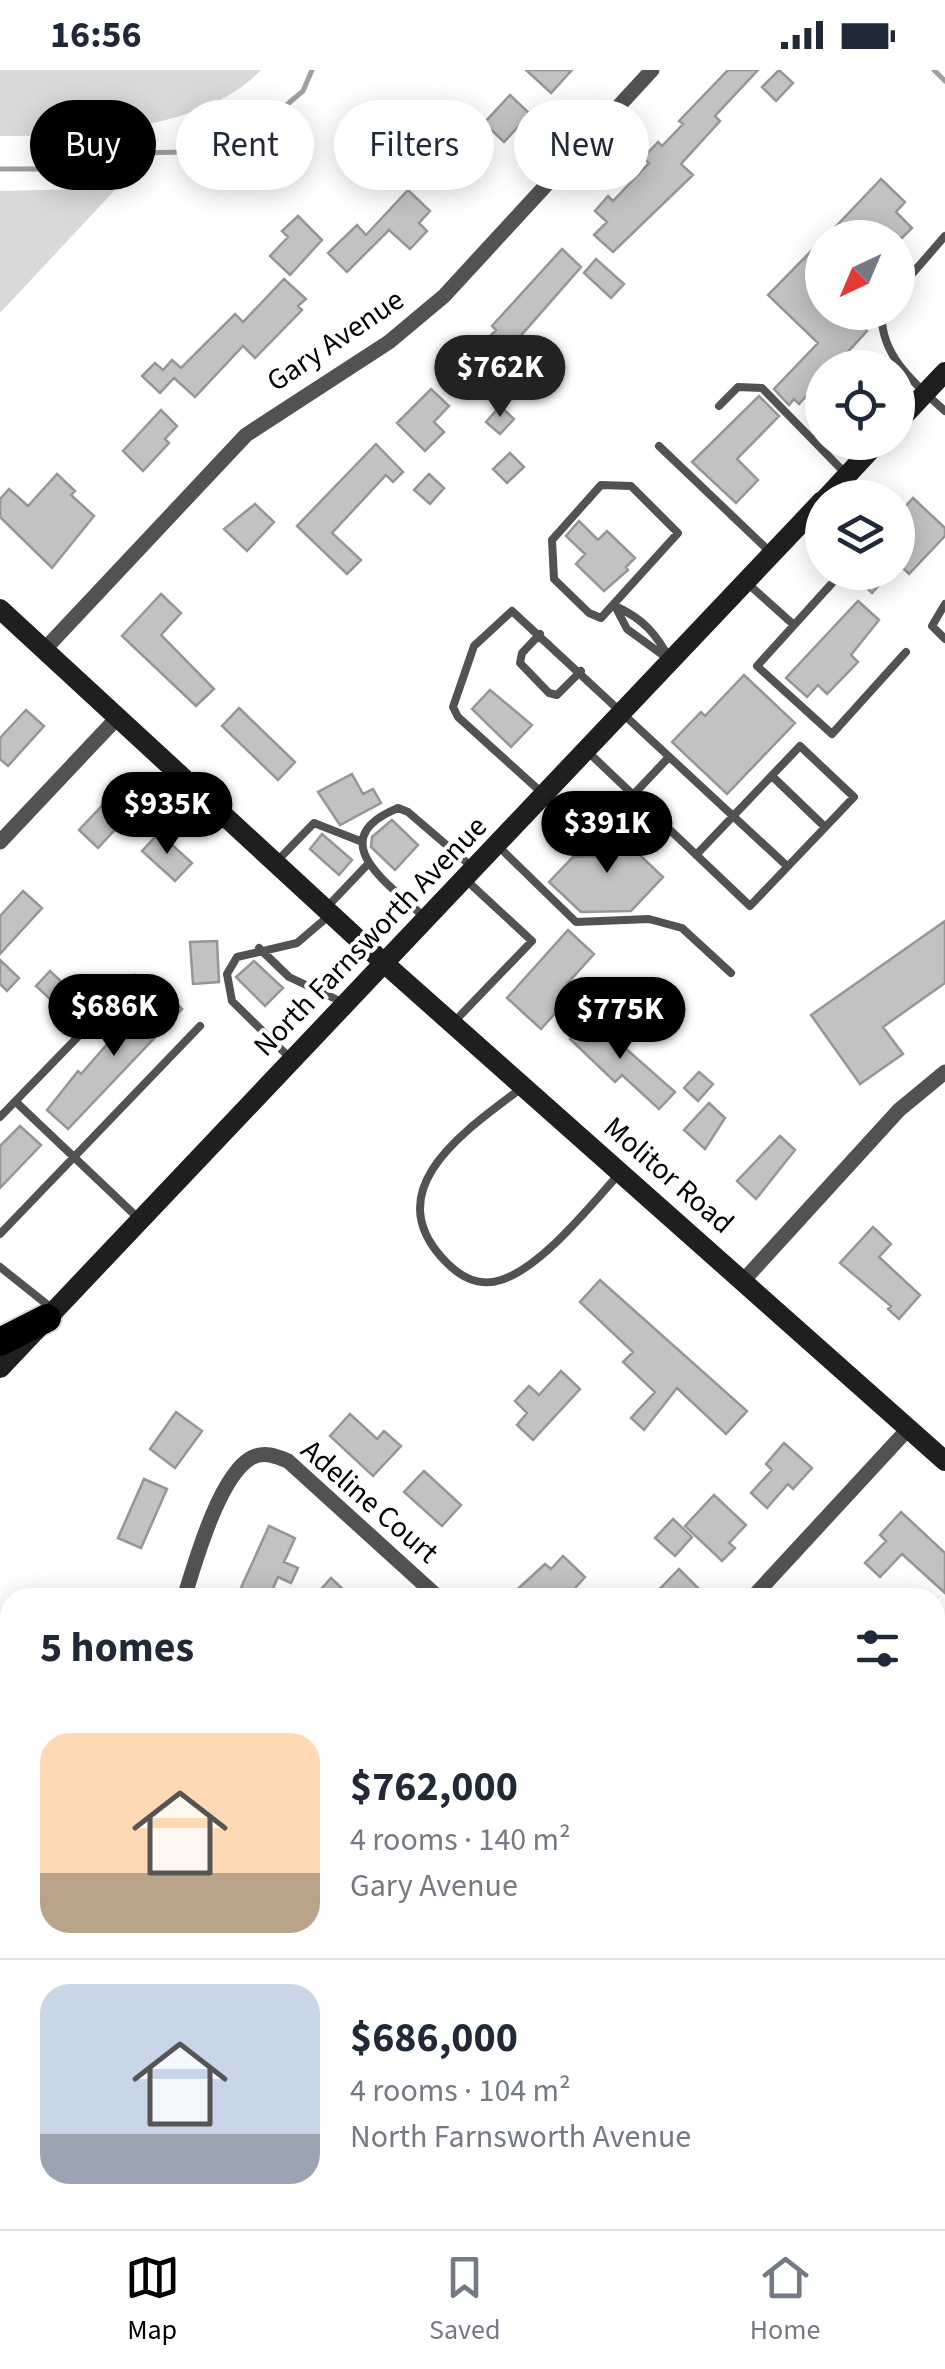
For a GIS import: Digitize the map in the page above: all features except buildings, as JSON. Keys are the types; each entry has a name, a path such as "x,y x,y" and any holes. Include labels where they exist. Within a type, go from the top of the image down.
{"highway":[{"path":"0,1342 51,1314"}],"main road":[{"path":"915,403 945,372"},
{"name":"North Farnsworth Avenue","path":"842,480 861,460"},
{"name":"North Farnsworth Avenue","path":"0,1368 805,519"},
{"name":"Molitor Road","path":"0,609 384,963 945,1460"}],"street":[{"name":"Gary Avenue","path":"44,650 246,435 389,342 444,296 652,70"},
{"path":"0,842 117,718"},
{"path":"743,1281 900,1110 945,1072"},
{"path":"761,1588 909,1428"},
{"name":"Adeline Court","path":"188,1588 230,1482 249,1459 262,1454 288,1461 428,1588"}],"lane":[{"path":"915,270 945,236"},
{"path":"883,330 890,350 945,411"},
{"path":"719,406 738,387 762,388 847,475"},
{"path":"659,446 772,554"},
{"path":"601,485 631,486 678,532 615,606 607,616 595,618 554,579 552,540 601,485"},
{"path":"746,582 794,625"},
{"path":"826,590 757,666 832,734 906,652"},
{"path":"945,604 932,626 945,639"},
{"path":"615,606 637,616 654,632 672,660"},
{"path":"615,606 626,629 672,660"},
{"path":"544,796 453,707 474,646 506,612 517,612 787,866"},
{"path":"540,634 522,652 520,662 549,693 557,695 581,672"},
{"path":"587,751 696,855 750,906 854,797 800,746 696,855"},
{"path":"633,795 668,758"},
{"path":"772,776 825,827"},
{"path":"360,840 383,814 398,808 408,812 532,940 453,1023"},
{"path":"276,862 314,823 360,840"},
{"path":"360,840 368,864 426,919"},
{"path":"498,846 576,922 649,919 682,928 730,973"},
{"path":"293,1061 232,1001 226,984 237,957 259,948 308,938 368,864"},
{"path":"259,948 289,977 346,1004"},
{"path":"0,1116 17,1104 134,978"},
{"path":"0,1234 200,1026"},
{"path":"523,1087 436,1163 422,1184 420,1225 430,1245 456,1272 472,1282 489,1283 519,1271 620,1173"},
{"path":"17,1104 140,1220"},
{"path":"0,1266 51,1314"}],"shaded area":[{"path":"0,70 261,70 218,100 176,100 176,117 156,122 156,100 30,100 30,135 0,136"},
{"path":"115,190 0,313 0,191"}],"waterway":[{"path":"0,169 80,169 136,153 232,151 303,91 312,70"},
{"path":"934,70 945,81"}]}
